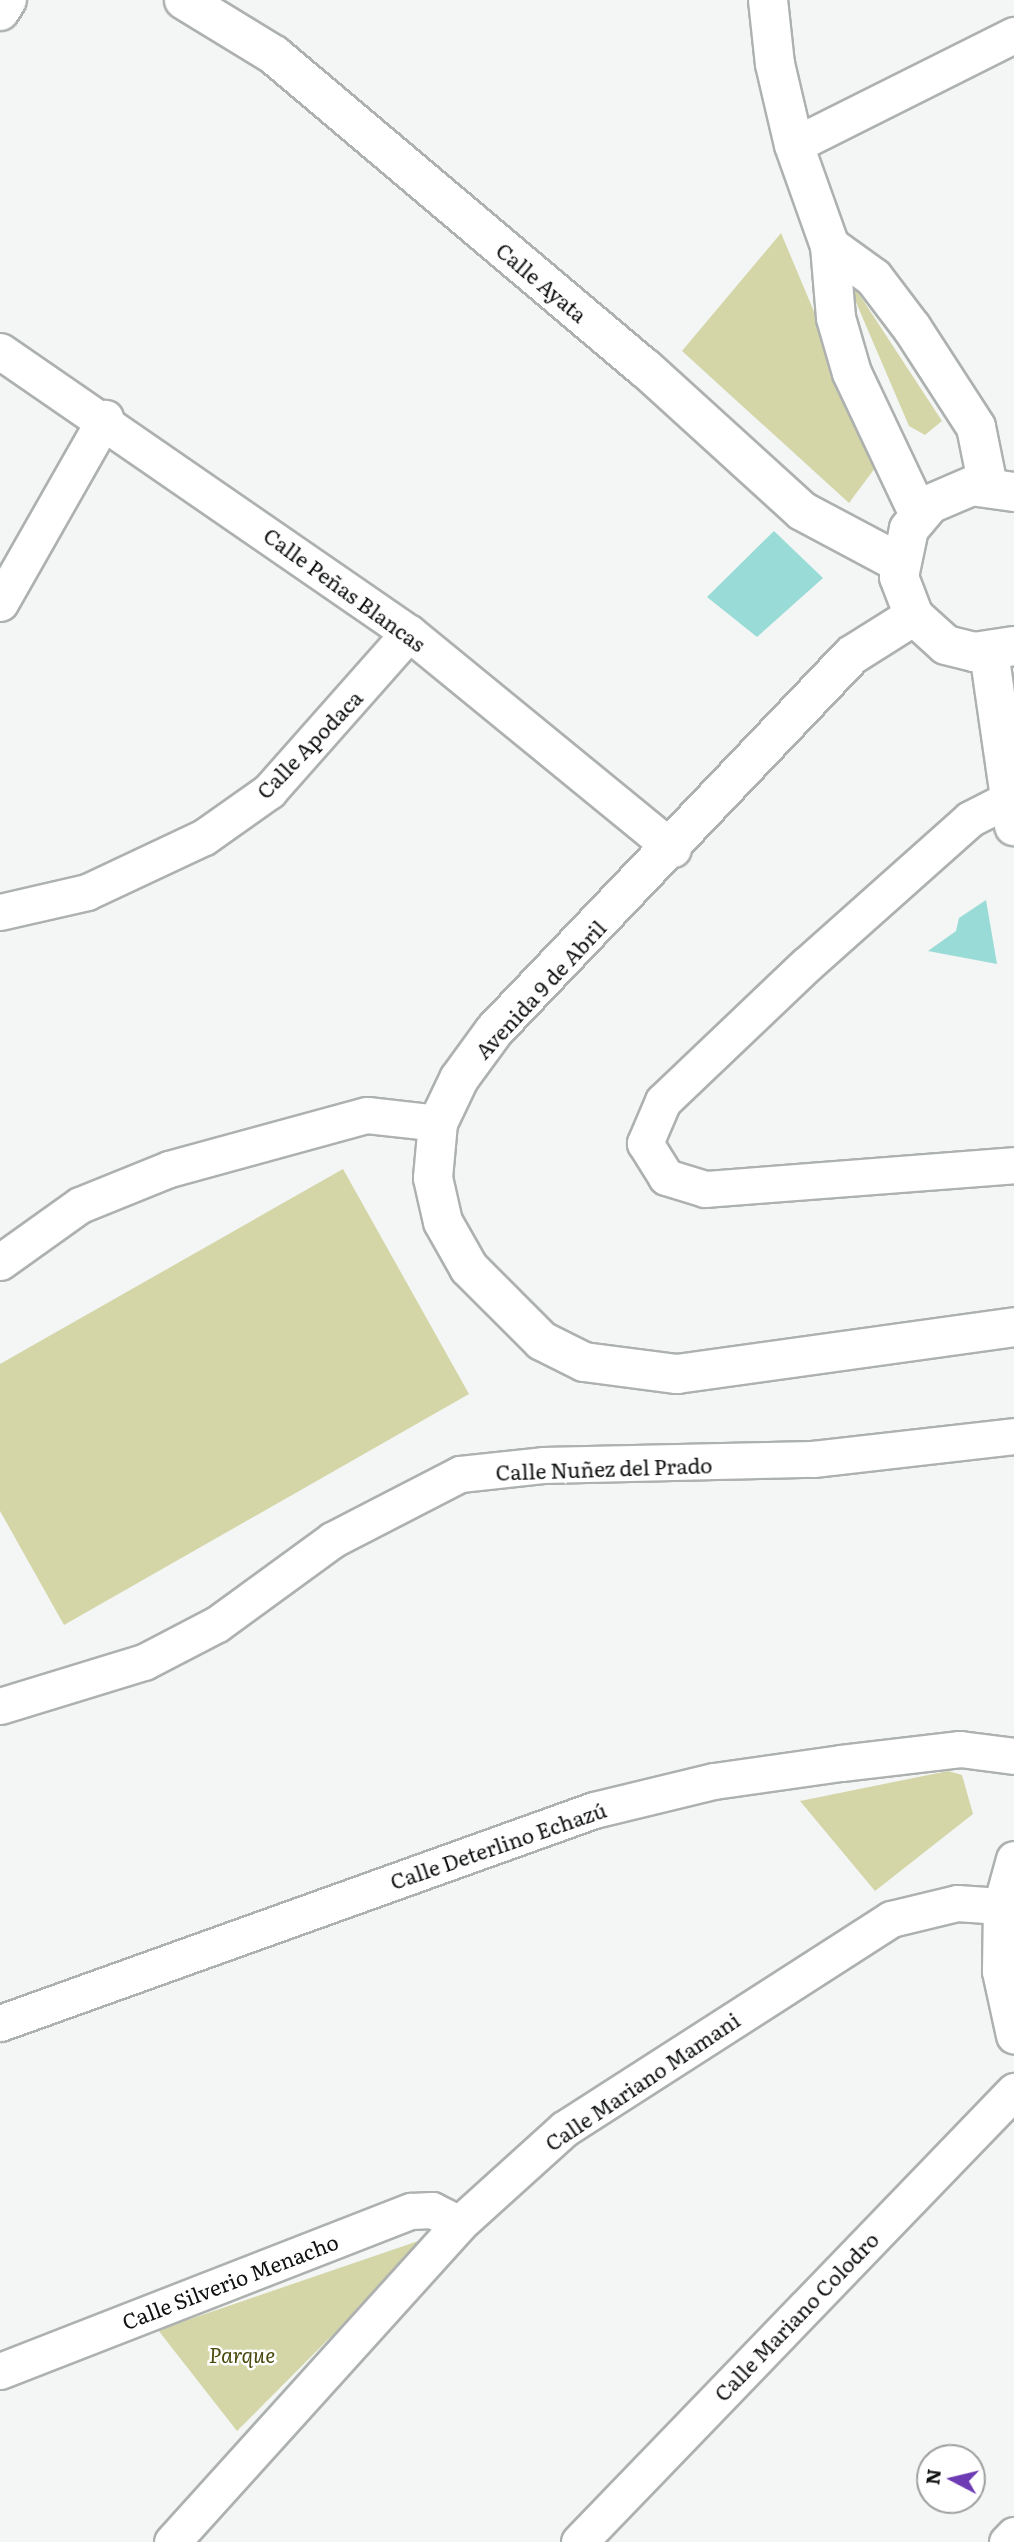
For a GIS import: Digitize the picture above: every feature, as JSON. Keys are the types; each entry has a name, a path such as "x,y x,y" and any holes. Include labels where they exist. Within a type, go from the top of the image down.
{"main road":[{"path":"0,11 7,0"},
{"name":"Calle Ayata","path":"184,0 274,55 645,368 802,511 900,563"},
{"path":"768,0 775,64 794,145 830,246 836,318 852,373 919,515"},
{"path":"830,246 874,278 935,363 976,427 1001,489 943,495 919,515 900,563 914,616 946,645 1001,649 1011,813"},
{"name":"Avenida 9 de Abril","path":"914,616 852,655 673,849 494,1031 459,1079 438,1123 433,1178 443,1222 469,1268 542,1341 584,1362 677,1374 1014,1327"}],"street":[{"path":"794,145 1014,35"},
{"name":"Calle Peñas Blancas","path":"0,351 105,418 409,633 673,849"},
{"path":"0,603 105,418"},
{"name":"Calle Apodaca","path":"0,912 87,892 204,837 269,791 409,633"},
{"path":"1011,813 970,819 807,964 663,1101 645,1143 666,1177 705,1189 1014,1165"},
{"path":"0,1262 80,1205 169,1169 367,1115 438,1123"},
{"name":"Calle Nuñez del Prado","path":"0,1706 144,1662 217,1624 343,1533 460,1474 543,1465 813,1460 1014,1436"},
{"name":"Calle Deterlino Echazú","path":"0,2023 594,1810 714,1780 841,1763 960,1749 1014,1756"},
{"path":"1014,1860 1001,1906 1000,1971 1014,2035"},
{"name":"Calle Mariano Mamani","path":"172,2542 459,2224 564,2129 891,1919 957,1903 1001,1906"},
{"name":"Calle Mariano Colodro","path":"579,2542 1014,2091"},
{"name":"Calle Silverio Menacho","path":"0,2371 411,2211 432,2210 459,2224"},
{"path":"1007,2542 1014,2535"}],"green space":[{"path":"781,233 878,464 849,503 682,351"},
{"path":"840,265 942,421 925,435 909,426"},
{"path":"343,1169 469,1394 64,1625 0,1511 0,1364"},
{"path":"948,1771 962,1775 973,1814 875,1891 800,1801"},
{"name":"Parque","path":"430,2237 237,2431 158,2330"}],"building":[{"path":"774,531 823,578 757,637 707,597"},
{"path":"986,900 997,964 928,951 956,931 959,918"}]}
